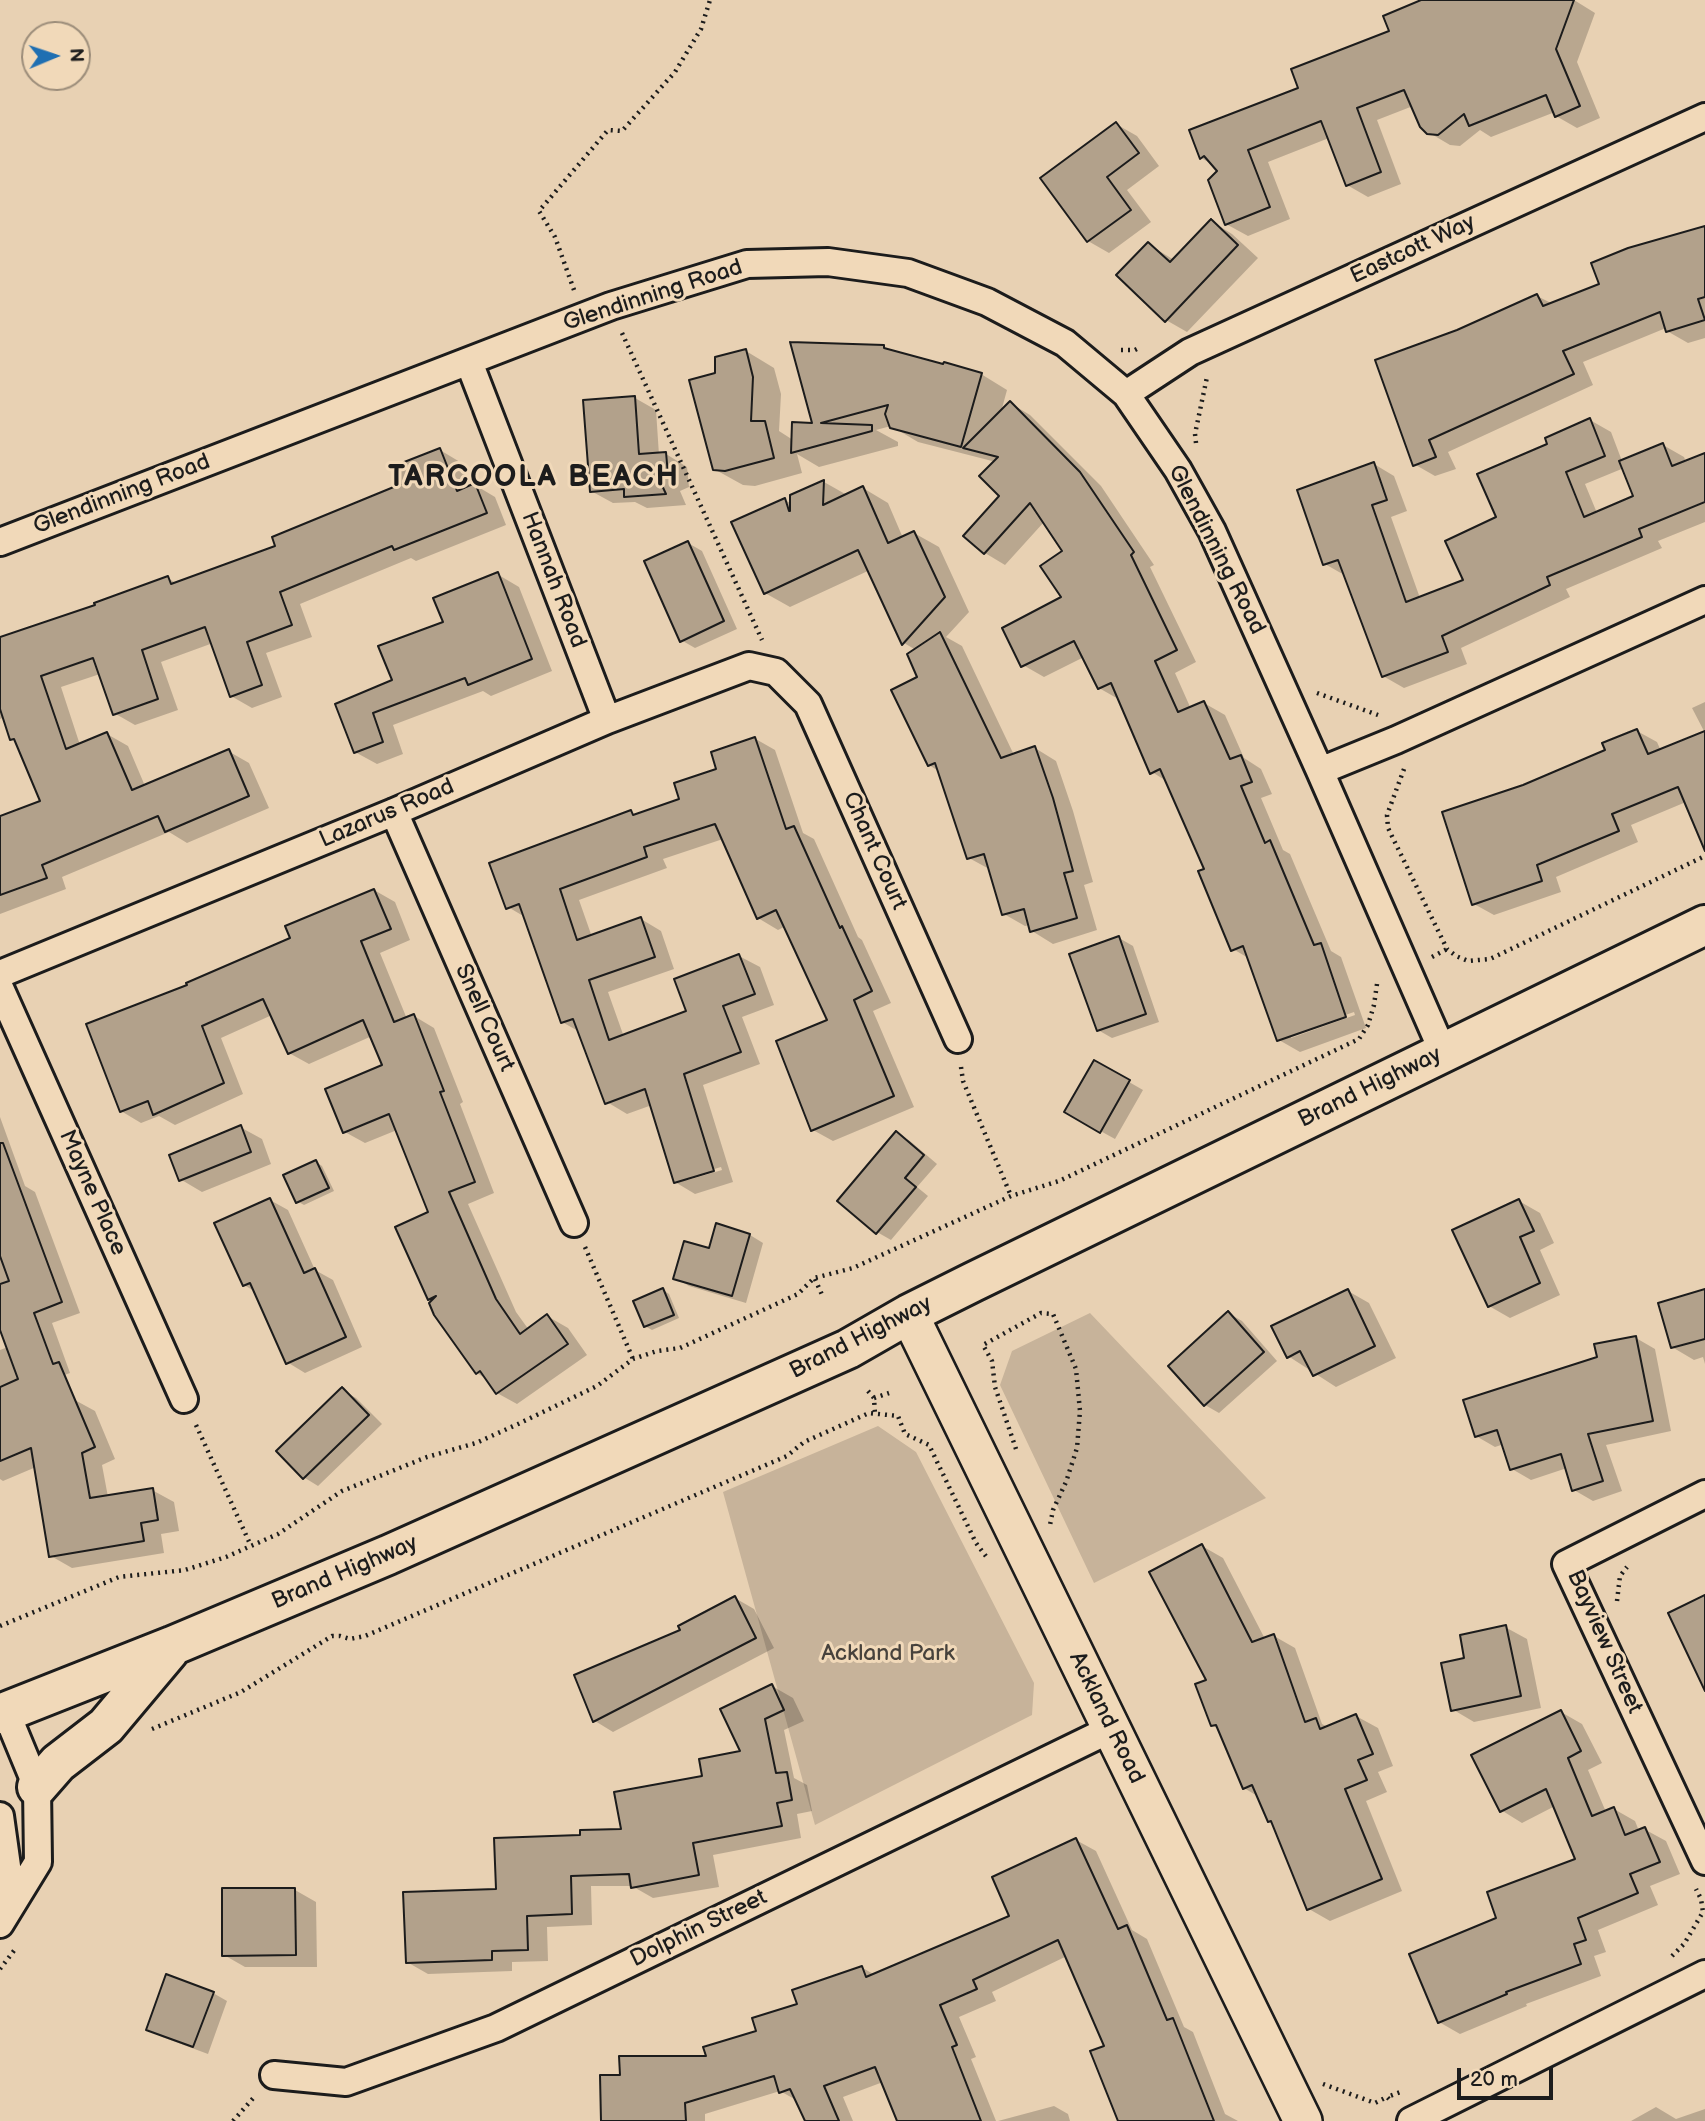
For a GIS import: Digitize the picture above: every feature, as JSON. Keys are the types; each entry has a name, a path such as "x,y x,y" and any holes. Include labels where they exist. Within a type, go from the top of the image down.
{"highway":[{"name":"Brand Highway","path":"3,1713 173,1646 388,1555 848,1349 909,1314 1705,925"},
{"path":"37,1787 58,1763 106,1726 173,1646"}],"main road":[{"name":"Ackland Road","path":"909,1314 1303,2121"}],"street":[{"name":"Eastcott Way","path":"1126,394 1190,352 1705,117"},
{"name":"Glendinning Road","path":"0,542 611,306 747,264 828,262 908,273 987,302 1065,343 1126,394 1178,470 1212,531 1443,1052"},
{"name":"Hannah Road","path":"469,362 607,720"},
{"path":"1320,771 1396,740 1705,600"},
{"name":"Lazarus Road","path":"0,974 394,812 607,720 750,666 776,672"},
{"name":"Chant Court","path":"776,672 807,704 958,1039"},
{"name":"Snell Court","path":"394,812 574,1223"},
{"name":"Mayne Place","path":"0,988 184,1398"},
{"name":"Bayview Street","path":"1705,1494 1566,1564 1705,1861"},
{"path":"3,1713 37,1787 38,1862 6,1913"},
{"name":"Dolphin Street","path":"274,2075 346,2082 496,2028 1111,1729"},
{"path":"0,1816 6,1913"},
{"path":"1411,2121 1705,1974"}],"path":[{"path":"575,293 555,237 539,211 608,131 622,131 675,72 701,29 710,0"},
{"path":"618,323 776,672"},
{"path":"1119,350 1135,350 1145,345"},
{"path":"1197,450 1195,435 1207,373"},
{"path":"1314,690 1319,695 1377,715 1385,721"},
{"path":"1402,758 1404,769 1387,815 1388,828 1447,949 1468,961 1490,959 1705,856"},
{"path":"1430,958 1447,949"},
{"path":"0,1626 119,1577 185,1570 226,1557 278,1534 342,1491 427,1457 475,1443 518,1424 597,1386 633,1359 657,1351 680,1348 798,1294 814,1278 853,1268 1011,1196 1059,1181 1359,1039 1368,1025 1377,984 1389,978"},
{"path":"963,1081 1011,1196"},
{"path":"592,1265 633,1359"},
{"path":"814,1278 823,1297"},
{"path":"1019,1458 995,1387 992,1362 983,1345 1041,1312 1053,1314 1076,1369 1080,1411 1077,1448 1053,1510 1049,1532"},
{"path":"868,1391 874,1398 875,1414"},
{"path":"874,1398 889,1393"},
{"path":"141,1733 241,1692 332,1636 350,1639 365,1636 787,1456 804,1442 869,1413 898,1416 905,1434 929,1445 976,1543 992,1565"},
{"path":"203,1440 251,1546"},
{"path":"1619,1612 1617,1601 1620,1576 1632,1559"},
{"path":"0,1969 23,1940"},
{"path":"1375,2103 1387,2096"}],"green space":[{"path":"1090,1313 1266,1498 1094,1583 1000,1385 1012,1351"},
{"name":"Ackland Park","path":"878,1426 916,1452 1034,1683 1032,1715 815,1825 723,1492"}],"building":[{"path":"1421,0 1574,0 1556,49 1580,106 1555,117 1546,95 1469,126 1464,114 1438,135 1427,134 1420,127 1404,90 1357,108 1381,172 1346,186 1321,121 1248,150 1270,207 1225,225 1208,180 1217,171 1204,156 1200,159 1189,130 1298,88 1291,69 1389,31 1383,16"},
{"path":"1116,122 1139,153 1107,177 1131,210 1087,242 1040,178"},
{"path":"1211,219 1238,245 1165,322 1116,275 1148,242 1170,262"},
{"path":"1705,226 1705,297 1698,299 1705,320 1666,332 1660,312 1563,351 1574,374 1429,440 1436,457 1413,466 1375,360 1457,330 1537,294 1543,306 1599,284 1591,263 1628,248"},
{"path":"790,342 884,345 884,348 982,373 961,447 890,428 885,414 888,405 821,423 872,425 872,431 791,453 792,422 812,423"},
{"path":"746,349 753,377 751,421 765,421 774,458 725,471 713,470 689,380 715,373 715,357"},
{"path":"635,396 639,454 666,452 668,475 659,479 666,494 624,497 624,489 590,492 583,400"},
{"path":"1010,401 1080,472 1134,552 1131,555 1177,650 1155,661 1178,712 1204,701 1230,759 1241,755 1252,782 1241,786 1265,843 1270,840 1314,945 1321,943 1346,1017 1277,1041 1243,946 1231,951 1198,871 1204,869 1160,769 1150,774 1111,683 1098,689 1074,641 1021,667 1002,628 1061,597 1040,566 1062,551 1030,503 984,554 963,536 999,496 979,476 998,457 963,448"},
{"path":"1590,418 1605,456 1566,472 1584,517 1633,496 1619,461 1663,443 1672,466 1705,453 1705,502 1639,529 1642,537 1547,577 1550,585 1442,636 1448,652 1382,677 1338,560 1323,565 1297,490 1374,462 1387,500 1372,505 1406,602 1463,580 1445,541 1496,517 1477,474 1547,444 1545,438"},
{"path":"440,448 457,491 475,483 487,513 394,550 392,546 280,592 292,625 247,642 262,685 230,697 205,627 142,650 158,699 113,715 93,658 41,676 66,749 107,732 132,790 229,749 249,796 165,832 158,816 42,865 47,878 0,895 0,816 40,801 14,739 10,740 0,709 0,637 95,605 94,603 168,576 171,584 275,546 272,537 401,484 394,466"},
{"path":"824,480 823,505 863,486 888,543 914,531 945,597 902,645 858,550 764,594 731,522 785,498 790,511 790,495"},
{"path":"688,541 724,621 680,642 644,561"},
{"path":"498,572 532,659 468,685 465,678 373,713 383,742 354,753 335,704 392,680 378,646 443,622 433,598"},
{"path":"940,632 1001,758 1035,746 1073,871 1064,873 1077,918 1030,932 1024,909 1002,915 984,854 967,859 935,763 928,766 891,690 917,677 907,654"},
{"path":"1637,729 1648,754 1705,731 1705,851 1678,787 1612,814 1619,831 1537,865 1542,881 1472,905 1442,812 1523,785 1605,750 1602,743"},
{"path":"755,737 786,829 794,826 872,991 854,1000 894,1096 811,1131 776,1041 827,1020 776,910 757,919 715,824 644,847 647,857 560,889 577,940 641,917 655,957 589,980 609,1040 686,1011 674,979 739,954 755,994 723,1006 741,1052 684,1074 714,1171 674,1183 645,1089 605,1104 573,1019 561,1023 519,904 506,909 489,863 631,810 633,815 679,799 674,783 716,769 711,752"},
{"path":"374,889 391,929 361,941 394,1022 414,1014 444,1091 440,1092 475,1182 449,1192 496,1299 520,1334 547,1314 568,1344 496,1394 480,1371 476,1374 434,1315 429,1303 436,1296 428,1300 395,1227 428,1212 389,1114 343,1133 325,1089 382,1065 363,1020 288,1054 263,999 202,1026 224,1083 153,1115 148,1101 120,1112 86,1024 187,985 186,983 290,938 285,926"},
{"path":"1119,936 1146,1014 1097,1031 1069,954"},
{"path":"1094,1060 1130,1080 1100,1133 1064,1112"},
{"path":"241,1125 251,1152 179,1181 169,1155"},
{"path":"896,1131 924,1155 905,1178 916,1187 876,1234 837,1201"},
{"path":"0,1143 3,1143 62,1302 34,1313 53,1364 59,1362 95,1447 82,1453 90,1498 153,1488 158,1520 141,1523 144,1541 49,1557 31,1448 0,1461 0,1387 18,1379 0,1330 0,1284 9,1281 0,1256"},
{"path":"316,1160 329,1188 296,1203 283,1175"},
{"path":"270,1198 304,1273 315,1268 346,1337 286,1364 250,1283 243,1286 214,1223"},
{"path":"1519,1199 1534,1231 1520,1237 1540,1283 1488,1307 1452,1230"},
{"path":"716,1223 750,1234 732,1296 673,1279 684,1241 709,1248"},
{"path":"663,1288 674,1315 644,1327 633,1301"},
{"path":"1348,1289 1375,1346 1313,1376 1300,1351 1287,1358 1271,1326"},
{"path":"1705,1289 1705,1339 1671,1348 1658,1303"},
{"path":"1228,1311 1264,1352 1204,1406 1168,1366"},
{"path":"1636,1336 1653,1421 1588,1434 1603,1481 1572,1491 1561,1454 1510,1470 1497,1430 1475,1437 1463,1400 1597,1357 1594,1344"},
{"path":"342,1387 369,1415 303,1479 276,1451"},
{"path":"1202,1544 1252,1642 1274,1634 1305,1722 1316,1718 1320,1729 1356,1714 1373,1754 1358,1760 1367,1780 1345,1789 1382,1879 1307,1910 1271,1821 1268,1822 1252,1785 1243,1789 1216,1725 1211,1726 1195,1684 1206,1680 1149,1572"},
{"path":"1705,1595 1705,1691 1668,1613"},
{"path":"735,1596 756,1638 593,1722 574,1675 680,1630 678,1626"},
{"path":"1506,1625 1521,1696 1451,1711 1441,1663 1464,1658 1460,1635"},
{"path":"772,1684 784,1710 765,1719 776,1773 787,1772 792,1800 777,1803 782,1826 693,1843 699,1875 631,1888 629,1874 571,1876 572,1914 527,1916 528,1950 492,1951 492,1960 406,1963 403,1892 496,1889 494,1838 580,1835 580,1830 621,1829 614,1792 702,1776 699,1759 740,1751 720,1709"},
{"path":"1561,1710 1581,1751 1568,1758 1592,1816 1614,1807 1625,1835 1645,1827 1660,1862 1630,1874 1638,1893 1578,1918 1586,1940 1574,1944 1581,1964 1506,1992 1507,1994 1438,2023 1409,1954 1496,1918 1487,1892 1575,1859 1546,1789 1500,1812 1471,1755"},
{"path":"1076,1838 1118,1929 1127,1925 1167,2020 1173,2018 1214,2121 1118,2121 1090,2051 1104,2046 1058,1940 973,1980 977,1989 940,2005 957,2045 952,2047 981,2121 897,2121 875,2067 824,2086 839,2121 805,2121 790,2089 779,2093 774,2076 685,2103 686,2121 601,2121 600,2075 620,2075 619,2056 706,2056 703,2047 756,2031 752,2018 797,2004 792,1990 862,1966 866,1977 1009,1916 992,1877"},
{"path":"222,1888 295,1888 296,1955 222,1956"},
{"path":"166,1974 214,1992 193,2047 146,2030"}],"district":[{"name":"TARCOOLA BEACH","path":"534,478"}]}
